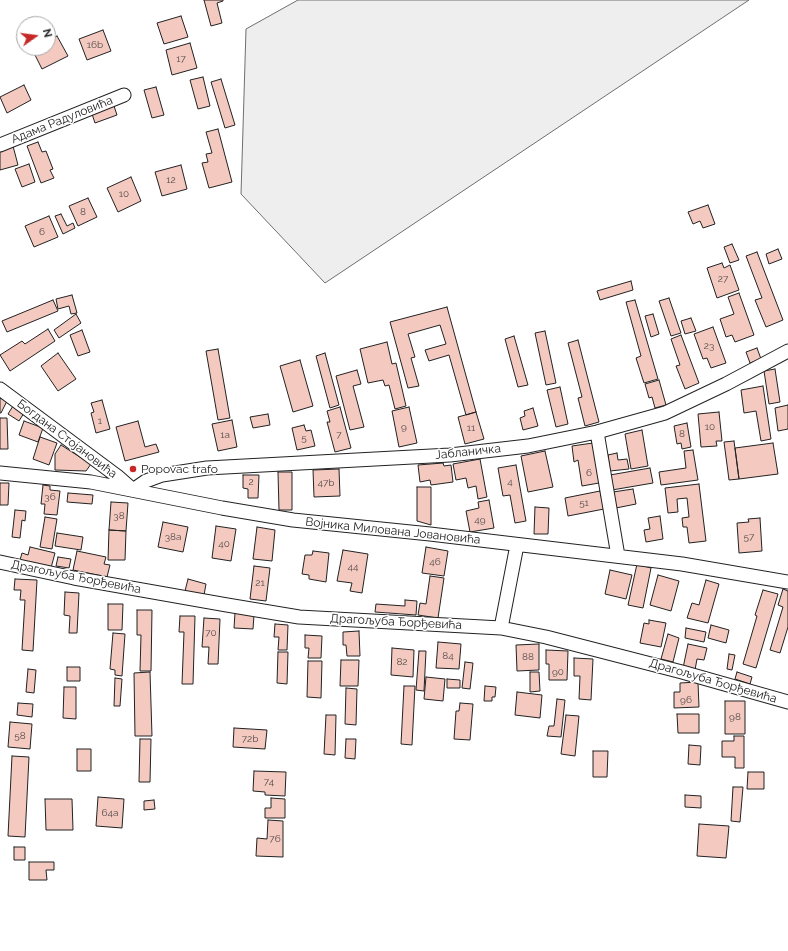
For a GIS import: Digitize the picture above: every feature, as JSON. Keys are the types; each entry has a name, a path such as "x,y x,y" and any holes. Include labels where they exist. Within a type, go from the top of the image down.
{"street":[{"name":"Адама Радуловића","path":"0,145 124,95"},
{"name":"Јабланичка","path":"133,490 146,481 162,475 207,468 450,455 528,446 597,432 665,413 726,384 788,351"},
{"name":"Богдана Стојановића","path":"0,389 118,476 133,490"},
{"path":"597,432 618,556"},
{"name":"Војника Милована Јовановића","path":"0,473 91,482 222,508 293,520 430,534 682,564 788,582"},
{"path":"502,628 517,545"},
{"name":"Драгољуба Ђорђевића","path":"0,562 74,578 300,617 502,628 546,637 675,670 788,702"}],"shaded area":[{"path":"298,0 749,0 325,283 241,194 246,29"}],"building":[{"path":"204,0 223,0 217,3 222,23 211,26"},
{"path":"181,16 188,37 164,44 157,23"},
{"path":"103,30 111,51 87,60 79,39"},
{"path":"56,37 68,56 42,69 36,56 56,56"},
{"path":"190,43 197,68 172,75 166,50"},
{"path":"203,77 210,106 198,109 190,80"},
{"path":"221,79 235,125 225,128 211,82"},
{"path":"24,85 31,100 7,113 0,97"},
{"path":"156,87 164,115 152,118 144,90"},
{"path":"114,106 117,115 95,123 92,114"},
{"path":"218,129 232,182 209,188 202,163 208,162 206,154 212,153 206,132"},
{"path":"38,142 42,152 46,151 53,169 50,170 54,178 41,183 27,146"},
{"path":"13,146 18,165 0,170 0,150"},
{"path":"29,164 35,182 22,187 15,169"},
{"path":"181,165 187,189 162,196 155,172"},
{"path":"131,177 141,201 118,212 107,188"},
{"path":"88,198 97,217 78,226 69,206"},
{"path":"708,205 715,224 703,228 700,221 693,224 688,212"},
{"path":"61,214 67,226 73,223 75,228 63,234 55,216"},
{"path":"49,216 58,237 34,247 25,226"},
{"path":"732,244 739,260 730,263 724,247"},
{"path":"778,249 782,259 769,264 766,254"},
{"path":"757,252 783,320 766,327 755,300 762,298 746,256"},
{"path":"722,263 724,268 730,265 739,290 717,298 707,268"},
{"path":"631,281 633,290 600,300 597,291"},
{"path":"739,293 754,335 735,342 732,335 726,337 720,319 734,314 728,297"},
{"path":"72,295 77,313 71,314 69,306 58,309 56,299"},
{"path":"669,298 681,333 671,336 659,301"},
{"path":"53,300 58,311 7,332 2,321"},
{"path":"635,300 658,379 644,383 636,358 641,356 626,302"},
{"path":"447,307 476,412 466,415 449,355 429,361 425,350 446,344 440,325 408,334 415,357 411,358 419,386 408,388 390,322"},
{"path":"76,314 81,323 59,338 54,330"},
{"path":"653,314 659,334 651,337 645,316"},
{"path":"691,318 696,331 685,334 681,321"},
{"path":"713,327 726,363 711,368 707,358 703,359 694,334"},
{"path":"48,329 55,341 10,371 0,355 22,341 25,344"},
{"path":"82,330 90,352 78,356 70,335"},
{"path":"545,331 556,383 546,385 535,333"},
{"path":"681,335 699,383 685,389 676,366 680,365 671,339"},
{"path":"514,336 528,385 518,387 505,339"},
{"path":"578,340 599,422 585,426 578,398 582,397 568,343"},
{"path":"387,342 392,364 396,363 406,406 395,409 389,385 385,386 383,380 368,383 360,349"},
{"path":"757,348 761,359 750,363 746,352"},
{"path":"218,349 230,418 218,420 206,351"},
{"path":"58,353 76,379 58,391 41,366"},
{"path":"325,353 339,405 330,408 316,356"},
{"path":"300,360 313,406 293,412 280,366"},
{"path":"775,369 780,402 769,404 764,371"},
{"path":"357,370 361,384 353,386 364,427 350,430 336,376"},
{"path":"659,380 666,405 655,408 652,397 649,398 645,384"},
{"path":"763,386 771,439 761,441 756,411 744,413 741,390"},
{"path":"560,387 568,424 556,427 547,390"},
{"path":"0,398 7,401 1,413 0,413"},
{"path":"102,400 110,429 96,433 91,413 94,412 91,403"},
{"path":"788,405 788,429 778,431 775,408"},
{"path":"13,406 24,413 19,421 8,414"},
{"path":"340,407 351,448 335,452 327,422 330,422 327,411"},
{"path":"409,407 417,443 399,447 392,411"},
{"path":"533,408 538,426 523,430 520,418 525,416 524,411"},
{"path":"476,412 484,439 465,444 458,417"},
{"path":"719,412 722,441 716,441 717,446 701,447 698,414"},
{"path":"268,414 270,425 253,428 250,417"},
{"path":"0,418 7,418 8,449 0,449"},
{"path":"232,420 237,447 218,451 212,424"},
{"path":"24,421 43,428 38,442 19,435"},
{"path":"138,421 145,447 156,444 159,452 125,461 116,427"},
{"path":"687,423 691,447 682,449 681,443 677,444 674,426"},
{"path":"304,425 306,431 311,430 315,446 297,450 292,428"},
{"path":"642,430 648,466 631,469 625,434"},
{"path":"40,437 57,443 49,465 33,459"},
{"path":"734,441 739,479 729,480 724,442"},
{"path":"593,443 599,483 582,486 578,460 574,462 572,446"},
{"path":"773,443 778,474 739,479 735,448"},
{"path":"61,445 91,464 86,471 55,470 55,454"},
{"path":"693,450 698,480 661,485 659,472 686,468 684,451"},
{"path":"545,451 553,487 528,492 521,456"},
{"path":"617,453 618,460 627,459 629,469 610,471 608,455"},
{"path":"480,459 487,497 478,499 476,486 468,488 466,478 456,480 453,464"},
{"path":"443,463 444,466 451,465 453,482 431,485 430,480 420,482 418,465"},
{"path":"516,465 526,521 515,523 510,495 503,496 498,468"},
{"path":"650,468 653,483 612,490 610,475"},
{"path":"339,469 340,496 314,497 313,470"},
{"path":"278,472 292,472 292,510 279,510"},
{"path":"243,475 259,475 258,498 248,498 248,489 243,488"},
{"path":"0,483 9,483 8,505 0,505"},
{"path":"699,484 706,541 689,543 687,527 683,527 682,518 689,517 687,498 677,499 678,512 668,513 665,488"},
{"path":"43,485 50,486 50,490 60,491 57,515 44,514 45,504 41,504"},
{"path":"417,487 431,487 431,525 417,521"},
{"path":"633,489 636,504 616,508 613,492"},
{"path":"600,491 604,509 568,516 565,498"},
{"path":"68,493 93,495 92,504 67,502"},
{"path":"489,500 494,528 470,532 466,511 479,508 478,502"},
{"path":"111,502 128,503 126,531 109,530"},
{"path":"535,507 549,508 548,534 534,534"},
{"path":"15,510 26,511 25,521 22,520 20,538 12,537"},
{"path":"660,516 663,539 646,542 644,530 650,529 648,518"},
{"path":"45,517 57,519 52,549 40,547"},
{"path":"760,518 762,551 739,553 737,523 749,522 748,519"},
{"path":"163,522 188,527 183,552 158,547"},
{"path":"216,526 236,529 231,561 212,558"},
{"path":"257,527 275,530 272,561 253,559"},
{"path":"109,530 126,531 125,560 108,560"},
{"path":"57,533 83,537 81,550 55,546"},
{"path":"30,547 55,553 51,568 20,560 22,553 28,555"},
{"path":"426,547 448,551 444,576 422,573"},
{"path":"343,550 368,554 362,593 350,591 352,583 337,581"},
{"path":"77,551 106,557 104,564 110,565 107,577 73,570"},
{"path":"313,551 329,553 326,582 309,579 309,575 302,574 305,555 312,555"},
{"path":"58,557 71,559 69,568 56,566"},
{"path":"637,564 651,568 643,608 628,605"},
{"path":"254,566 270,568 266,601 250,599"},
{"path":"610,570 632,575 626,599 605,594"},
{"path":"658,575 679,581 671,611 650,605"},
{"path":"430,576 444,578 438,618 418,615 420,603 426,604"},
{"path":"15,579 37,580 33,651 22,650 25,600 20,600 21,590 14,590"},
{"path":"188,579 206,584 204,595 185,591"},
{"path":"706,580 719,584 708,623 687,618 692,603 699,605"},
{"path":"783,589 788,591 788,627 780,653 770,650 783,607 778,605"},
{"path":"763,590 778,594 756,668 743,664 757,616 755,615"},
{"path":"65,592 79,593 77,633 69,633 70,616 64,615"},
{"path":"405,600 417,601 416,615 375,612 376,604 405,606"},
{"path":"108,604 123,604 122,630 108,630"},
{"path":"137,610 152,610 151,671 140,671 141,635 137,635"},
{"path":"235,613 254,615 253,629 234,628"},
{"path":"180,616 195,616 193,684 182,684 184,632 179,632"},
{"path":"204,618 220,619 218,664 208,664 209,647 202,647"},
{"path":"649,620 666,623 661,647 640,643 644,623 649,624"},
{"path":"275,624 288,625 287,650 278,650 279,637 274,637"},
{"path":"711,625 729,630 726,643 708,638"},
{"path":"686,628 706,632 704,642 685,638"},
{"path":"359,631 360,656 347,656 346,645 343,645 343,632"},
{"path":"113,633 125,634 122,676 115,675 115,670 110,669"},
{"path":"668,634 679,638 673,662 661,659"},
{"path":"305,635 322,636 321,658 308,658 309,648 305,648"},
{"path":"438,642 461,644 459,669 436,668"},
{"path":"539,644 539,670 517,671 516,645"},
{"path":"688,644 707,648 704,660 697,659 695,670 683,668"},
{"path":"392,648 414,650 413,677 391,675"},
{"path":"546,650 568,651 567,680 549,680 549,664 546,664"},
{"path":"419,651 426,651 424,691 416,690"},
{"path":"278,652 288,652 287,684 277,683"},
{"path":"729,654 735,655 732,670 727,669"},
{"path":"574,658 593,659 591,700 579,699 580,676 574,676"},
{"path":"341,660 359,660 358,686 340,686"},
{"path":"308,661 322,661 321,698 307,697"},
{"path":"465,662 473,663 470,689 462,688"},
{"path":"67,667 80,667 80,681 67,681"},
{"path":"28,669 36,670 34,693 26,692"},
{"path":"150,672 152,736 135,736 134,673"},
{"path":"530,672 539,672 540,691 530,692"},
{"path":"737,672 752,677 750,684 735,679"},
{"path":"426,677 445,679 443,701 424,699"},
{"path":"115,678 122,679 120,706 114,706"},
{"path":"447,679 460,680 460,688 447,688"},
{"path":"698,682 699,707 674,708 674,692 680,692 680,683"},
{"path":"404,686 415,686 412,745 401,744"},
{"path":"485,686 496,687 495,697 492,697 492,701 484,701"},
{"path":"64,687 76,687 76,719 63,718"},
{"path":"346,688 357,689 356,725 345,724"},
{"path":"517,692 542,695 540,718 515,715"},
{"path":"557,699 565,700 561,737 547,736 549,726 554,726"},
{"path":"725,701 745,701 745,734 725,734"},
{"path":"18,703 33,704 32,717 17,715"},
{"path":"460,703 473,704 470,740 454,739 456,711 459,711"},
{"path":"677,714 699,714 699,733 678,733"},
{"path":"326,715 336,715 335,755 324,754"},
{"path":"566,715 579,716 575,756 561,754"},
{"path":"10,722 32,724 30,749 8,747"},
{"path":"234,728 267,730 265,749 233,747"},
{"path":"734,736 744,736 744,768 735,768 735,757 722,757 722,741 734,741"},
{"path":"140,739 151,739 150,782 139,782"},
{"path":"346,739 356,739 355,759 345,758"},
{"path":"689,745 701,746 700,765 688,764"},
{"path":"77,749 91,749 91,771 77,771"},
{"path":"593,751 608,751 607,777 593,777"},
{"path":"12,756 29,757 25,837 8,836"},
{"path":"254,771 286,772 285,796 265,795 265,792 253,791"},
{"path":"748,772 764,772 764,789 747,789"},
{"path":"733,787 743,787 740,822 731,821"},
{"path":"685,795 701,796 701,808 685,807"},
{"path":"98,797 124,799 122,828 96,826"},
{"path":"271,798 285,799 285,818 265,818 265,808 271,808"},
{"path":"45,799 72,799 73,830 46,830"},
{"path":"154,800 155,809 144,810 144,801"},
{"path":"268,820 283,821 283,857 256,856 257,838 267,839"},
{"path":"699,824 729,826 726,858 697,856"},
{"path":"14,847 25,847 25,860 14,860"},
{"path":"29,862 54,862 54,870 46,870 47,880 29,880"}],"place":[{"name":"Popovac trafo","path":"133,469"}]}
